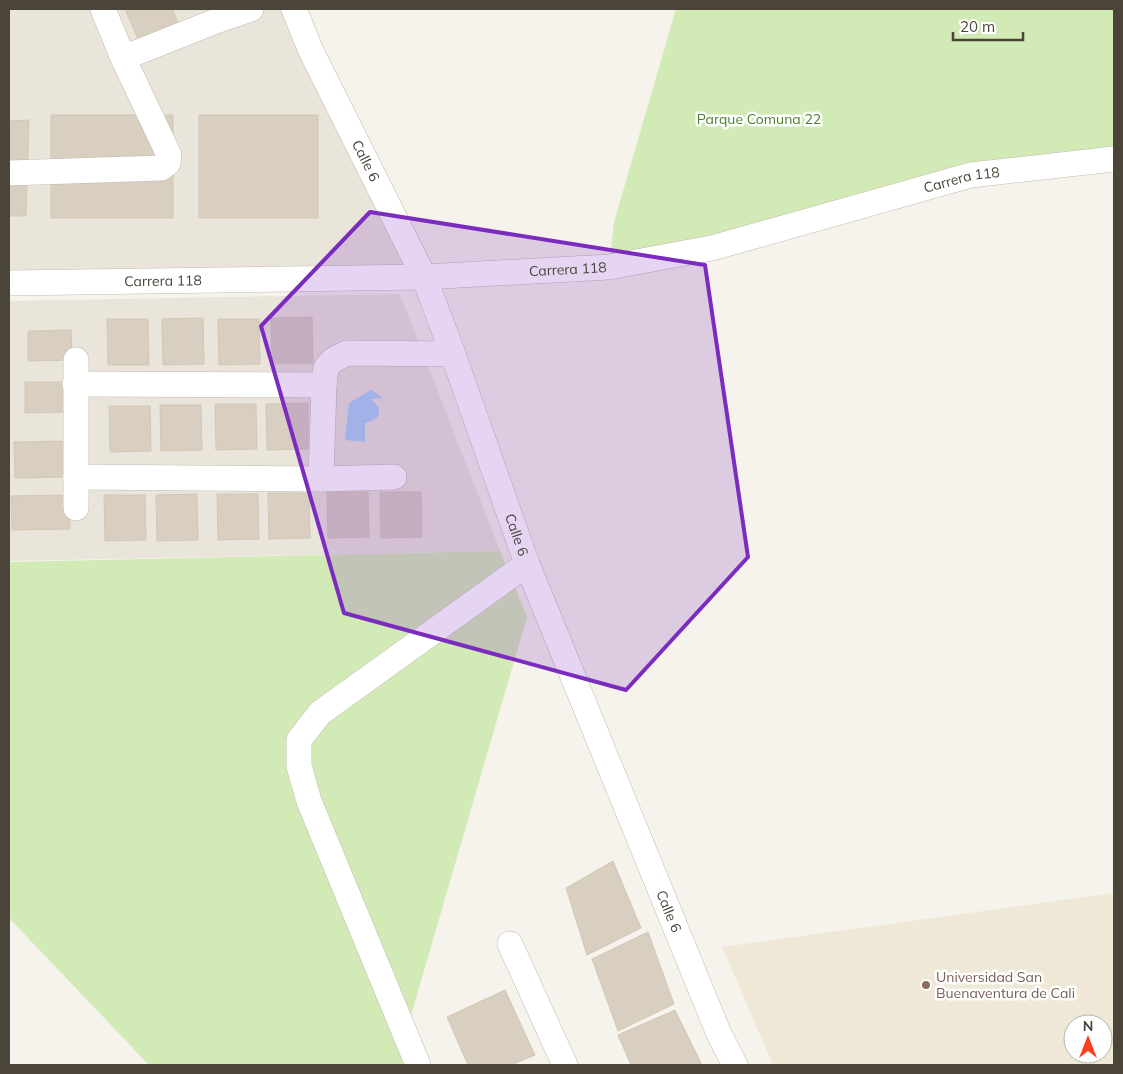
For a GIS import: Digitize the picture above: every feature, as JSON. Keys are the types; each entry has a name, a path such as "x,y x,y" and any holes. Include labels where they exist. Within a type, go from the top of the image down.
{"street":[{"path":"9,173 161,168 168,163 169,155 123,58 103,9"},
{"path":"123,58 213,15 251,9"},
{"name":"Calle 6","path":"294,9 311,51 424,277 527,564 720,1034 735,1065"},
{"name":"Carrera 118","path":"9,283 424,277 609,267 712,248 971,175 1114,159"},
{"path":"321,479 324,385 326,368 333,360 347,352 453,354"},
{"path":"76,508 76,372 324,385"},
{"path":"76,477 321,479 394,477"},
{"path":"418,1065 309,801 299,766 299,740 320,713 527,564"},
{"path":"510,944 565,1065"}],"highlighted area":[{"path":"370,212 705,265 748,557 626,690 344,613 261,326"}],"shaded area":[{"path":"9,9 294,9 424,277 9,283"},
{"path":"400,294 500,551 9,561 9,301"},
{"name":"Universidad San Buenaventura de Cali","path":"1114,893 1114,1065 773,1065 722,947"}],"green space":[{"name":"Parque Comuna 22","path":"676,9 1114,9 1114,159 971,175 609,267 614,222"},
{"path":"500,551 527,617 407,1029 423,1065 149,1065 9,918 9,562"}],"water":[{"path":"371,390 383,398 371,399 379,408 379,415 374,420 365,423 365,442 345,440 349,403"}],"building":[{"path":"125,9 172,9 181,30 141,46"},
{"path":"51,115 173,115 173,218 51,218"},
{"path":"199,115 318,115 318,218 199,218"},
{"path":"29,120 26,216 9,216 9,121"},
{"path":"312,317 313,363 272,363 271,318"},
{"path":"203,318 204,364 163,365 162,319"},
{"path":"107,319 148,319 149,365 108,365"},
{"path":"218,319 259,319 260,364 219,365"},
{"path":"71,330 72,360 28,361 28,331"},
{"path":"25,382 70,382 70,412 25,413"},
{"path":"308,403 308,449 267,450 266,404"},
{"path":"215,404 256,404 257,449 216,450"},
{"path":"160,405 201,405 202,450 161,451"},
{"path":"109,406 150,406 151,451 110,452"},
{"path":"69,441 70,477 15,478 14,442"},
{"path":"327,492 368,492 369,537 328,538"},
{"path":"380,492 421,492 422,537 381,538"},
{"path":"268,493 309,493 310,538 269,539"},
{"path":"197,494 198,540 157,541 156,495"},
{"path":"217,494 258,494 259,539 218,540"},
{"path":"69,495 70,529 12,530 11,496"},
{"path":"104,495 145,495 146,540 105,541"},
{"path":"613,861 641,928 587,955 566,888"},
{"path":"648,932 674,1004 618,1031 592,959"},
{"path":"505,990 535,1055 511,1065 468,1065 447,1017"},
{"path":"675,1010 702,1065 631,1065 618,1035"}],"place":[{"name":"Universidad San Buenaventura de Cali","path":"926,985"}]}
